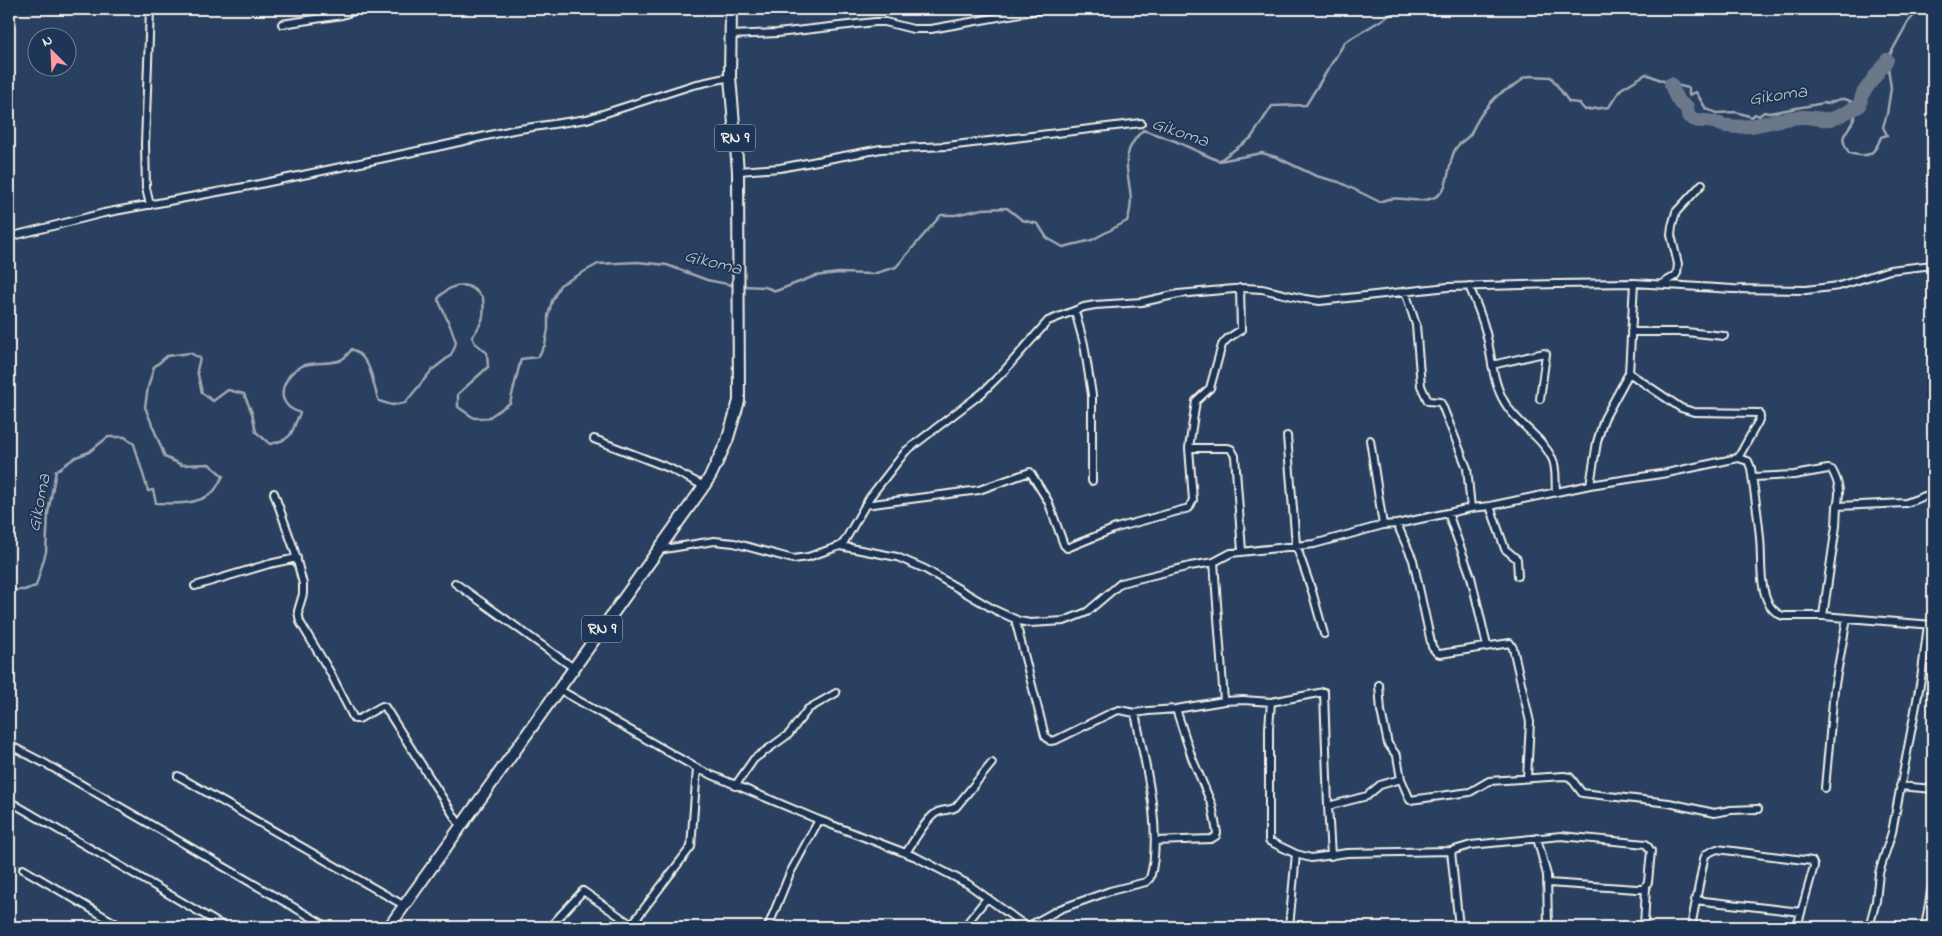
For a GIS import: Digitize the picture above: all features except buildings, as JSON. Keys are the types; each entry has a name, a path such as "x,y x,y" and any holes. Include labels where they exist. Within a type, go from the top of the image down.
{"main road":[{"name":"RN 9","path":"390,927 711,476 727,440 738,401 739,302 738,171 730,77 731,9"}],"street":[{"path":"150,9 146,144 146,188 150,205"},
{"path":"282,24 342,15 360,9"},
{"path":"998,9 1001,18"},
{"path":"731,35 777,33 875,22 885,22 913,29 931,29 1044,9"},
{"path":"9,237 104,213 414,152 520,128 587,120 693,85 730,77"},
{"path":"738,171 780,168 881,149 947,146 1141,123"},
{"path":"1660,285 1677,273 1678,264 1671,235 1676,212 1684,201 1702,184"},
{"path":"658,550 714,541 734,543 794,559 808,557 840,546 865,505 906,451 982,392 1048,321 1095,306 1142,302 1178,294 1240,288 1262,289 1320,300 1469,286 1634,283 1806,290 1839,286 1890,270 1933,264"},
{"path":"1590,485 1597,442 1604,419 1629,373 1634,283"},
{"path":"1469,286 1487,334 1499,391 1513,415 1552,458 1555,466 1556,492"},
{"path":"865,505 979,490 1030,472 1048,501 1064,545 1067,548 1116,528 1190,508 1193,500 1189,448 1196,402 1210,388 1222,344 1239,333 1242,327 1240,288"},
{"path":"1404,291 1416,325 1421,386 1428,401 1440,402 1442,405 1466,468 1471,508"},
{"path":"1075,311 1084,344 1092,395 1092,481"},
{"path":"1632,332 1686,332 1724,336"},
{"path":"1492,365 1546,354 1540,399"},
{"path":"1629,373 1681,408 1694,412 1759,412 1760,418 1738,458"},
{"path":"1287,436 1296,545 1312,590 1324,634"},
{"path":"594,439 669,468 704,486"},
{"path":"1370,440 1383,524"},
{"path":"1189,448 1228,448 1234,452 1242,552"},
{"path":"840,546 897,557 925,569 994,610 1015,619 1030,622 1071,619 1087,612 1121,583 1214,562 1231,554 1314,544 1383,524 1397,524 1471,508 1490,506 1590,485 1738,458 1748,461 1753,477 1761,542 1762,581 1767,600 1772,609 1783,616 1823,616 1931,625 1892,832 1879,873 1876,902 1869,927"},
{"path":"1753,477 1794,475 1828,469 1832,470 1839,486 1840,496 1837,506 1836,526 1823,616"},
{"path":"274,493 297,558 304,589 298,611 300,622 330,672 354,719 359,719 382,706 385,707 462,827"},
{"path":"1837,506 1906,503 1933,493"},
{"path":"1490,506 1505,549 1517,559 1518,576"},
{"path":"1448,513 1471,577 1487,646"},
{"path":"1397,524 1413,560 1432,647 1435,651 1440,654 1510,643 1513,648 1530,722 1527,778"},
{"path":"195,586 269,564 297,558"},
{"path":"1214,562 1224,700"},
{"path":"455,583 575,669"},
{"path":"1825,788 1834,690 1847,618"},
{"path":"1015,619 1047,740 1050,741 1056,740 1119,710 1135,713 1176,709 1224,700 1271,702 1324,692 1331,856"},
{"path":"1379,685 1381,711 1388,744 1396,754 1401,779 1408,798 1414,800 1470,792 1489,781 1564,776 1570,778 1582,793 1670,803 1714,813 1730,810 1758,809"},
{"path":"560,690 698,769 819,820 906,852 968,884 1027,927 1060,909 1148,880 1151,874 1155,834 1147,774 1135,713"},
{"path":"735,786 754,759 788,734 813,704 836,692"},
{"path":"1271,702 1269,728 1269,841 1296,854 1311,858 1348,854 1450,851 1471,845 1537,838 1573,837 1646,844 1651,851 1646,887 1644,927"},
{"path":"1155,841 1211,839 1217,833 1212,805 1192,758 1176,709"},
{"path":"9,745 46,764 328,927"},
{"path":"906,852 933,816 941,811 951,810 956,807 992,764"},
{"path":"550,927 580,892 583,891 633,926 691,846 698,769"},
{"path":"178,776 405,906"},
{"path":"1328,806 1367,796 1380,785 1401,779"},
{"path":"1900,786 1933,789"},
{"path":"9,801 225,927"},
{"path":"768,927 793,867 819,820"},
{"path":"1537,838 1548,883 1548,927"},
{"path":"1691,927 1695,900 1706,854 1717,849 1812,861 1814,866 1797,927"},
{"path":"1450,851 1459,927"},
{"path":"1289,927 1296,854"},
{"path":"24,869 122,927"},
{"path":"1925,927 1932,900 1933,880"},
{"path":"1548,883 1637,890 1646,887"},
{"path":"964,927 987,898"},
{"path":"1695,900 1801,912"}],"waterway":[{"path":"1220,160 1251,138 1272,106 1306,105 1345,42 1400,9"},
{"name":"Gikoma","path":"742,286 765,287 776,291 815,276 838,273 873,274 896,267 941,215 955,215 982,209 1007,208 1022,220 1038,224 1047,238 1063,247 1092,240 1127,221 1131,196 1127,164 1128,153 1133,142 1143,130 1175,141 1219,161 1262,153 1276,157 1316,176 1339,182 1380,202 1393,199 1427,200 1439,194 1443,189 1456,148 1470,135 1487,107 1499,94 1518,84 1523,78 1530,76 1551,77 1569,102 1579,103 1585,110 1609,107 1621,89 1646,74 1671,84 1689,88 1689,95 1696,92 1706,109 1717,113 1736,112 1752,117 1755,114 1759,116 1764,112 1769,113 1827,104 1843,99 1859,106 1844,136 1844,143 1849,153 1866,155 1873,152 1881,137 1887,135 1883,127 1891,88 1887,60 1908,22 1920,9"},
{"path":"1671,84 1678,101 1687,107 1688,116 1724,126 1755,125 1801,117 1829,119 1859,106 1863,93 1887,60"},
{"name":"Gikoma","path":"9,586 14,590 24,590 36,586 46,552 48,513 56,471 76,457 89,452 108,437 125,437 134,444 148,491 153,490 156,503 193,501 207,496 216,489 223,476 209,464 182,465 165,457 145,407 154,367 167,356 190,353 200,358 197,370 202,393 213,401 228,390 244,394 252,413 256,432 270,444 284,440 291,434 300,413 288,406 284,400 283,389 292,373 302,366 341,360 352,349 359,354 368,366 379,401 392,405 405,403 432,370 450,356 454,349 456,342 438,299 452,287 461,285 474,289 483,298 484,310 482,319 472,337 475,343 487,353 488,367 458,394 458,407 474,418 488,418 510,403 521,359 538,357 545,345 548,316 552,301 560,285 598,264 637,262 667,265 707,280 737,286"}]}
